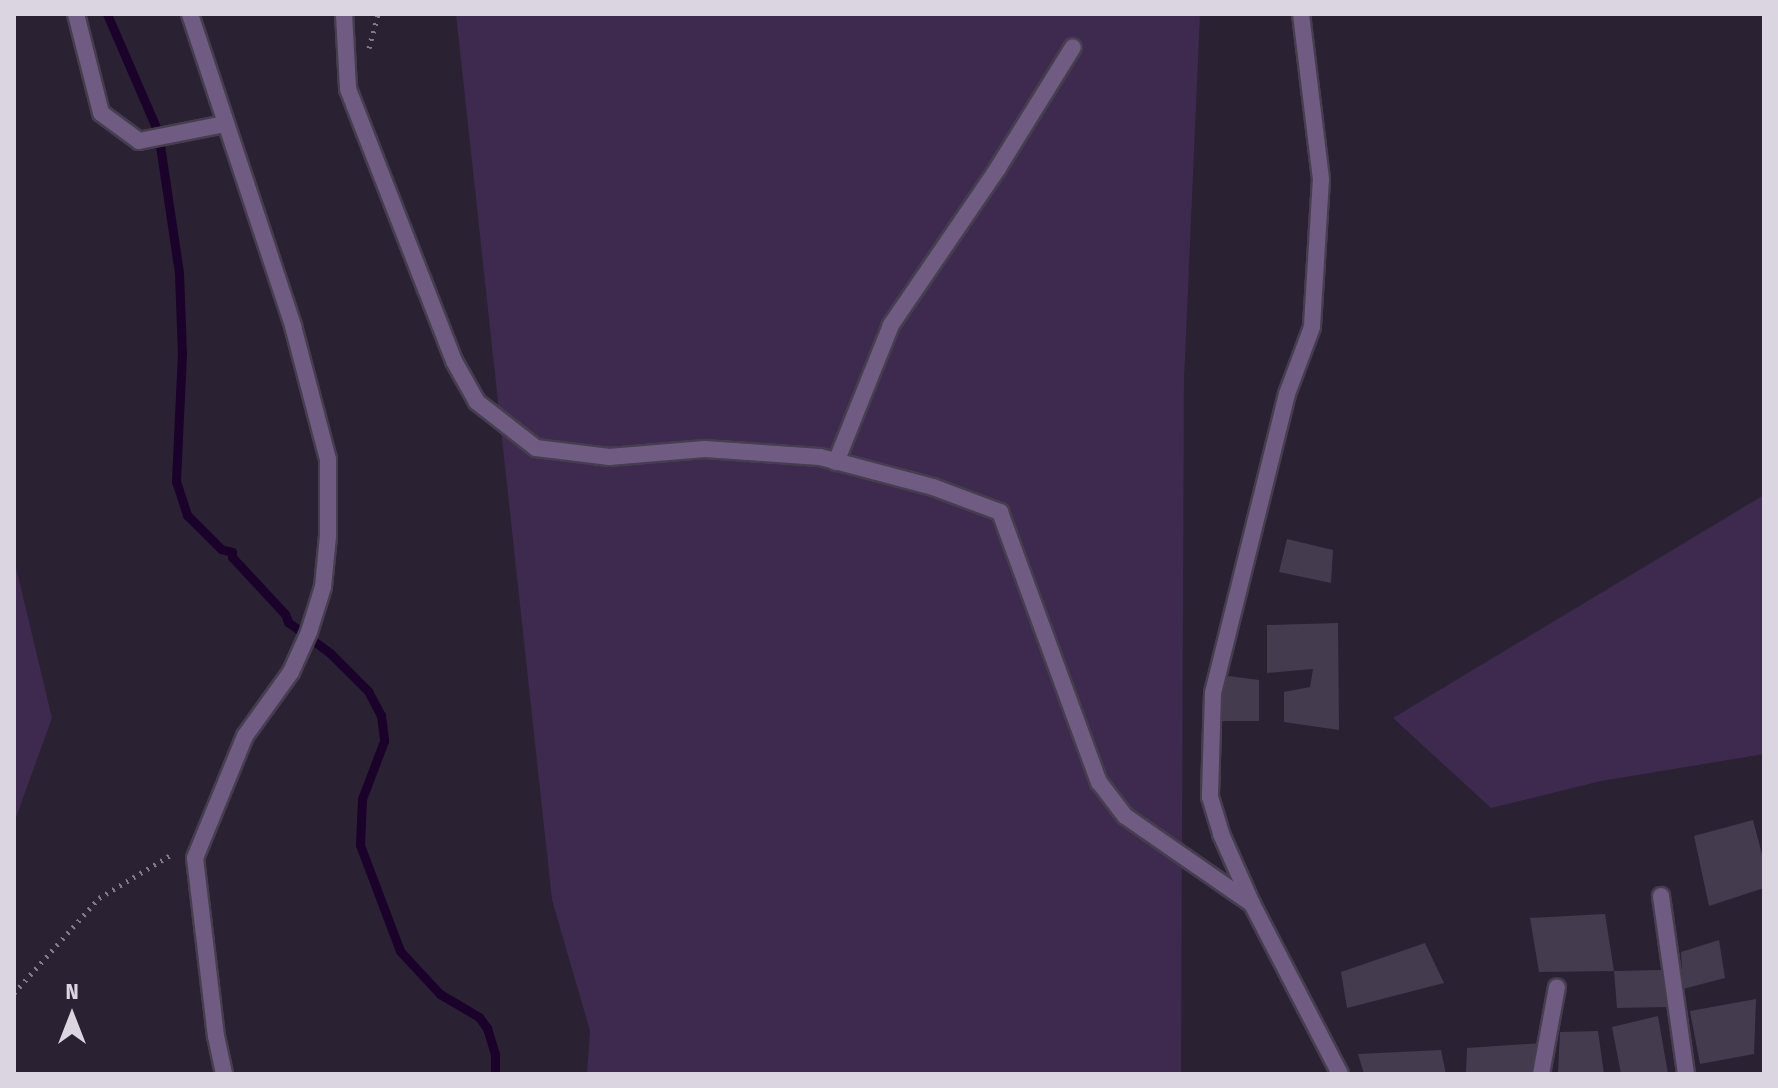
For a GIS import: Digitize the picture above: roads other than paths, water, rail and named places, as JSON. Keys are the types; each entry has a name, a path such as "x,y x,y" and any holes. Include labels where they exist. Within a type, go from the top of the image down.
{"street":[{"path":"76,14 101,113 139,141 225,124"},
{"path":"190,14 293,326 328,459 328,536 323,587 309,632 291,672 245,736 195,858 216,1036 224,1074"},
{"path":"344,14 348,89 454,361 477,402 536,448 609,457 705,449 820,457 933,487 1000,512 1099,782 1125,816 1252,904"},
{"path":"1301,14 1321,179 1312,327 1287,394 1213,693 1210,797 1221,834 1252,904 1340,1074"},
{"path":"836,462 891,325 998,168 1073,47"},
{"path":"1661,896 1686,1074"},
{"path":"1541,1074 1557,987"}],"waterway":[{"path":"107,14 158,132 179,273 182,353 176,481 187,515 221,549 232,552 232,557 285,614 288,622 330,653 368,691 381,715 384,741 362,799 360,845 400,951 440,994 479,1017 487,1028 495,1055 495,1074"}]}
